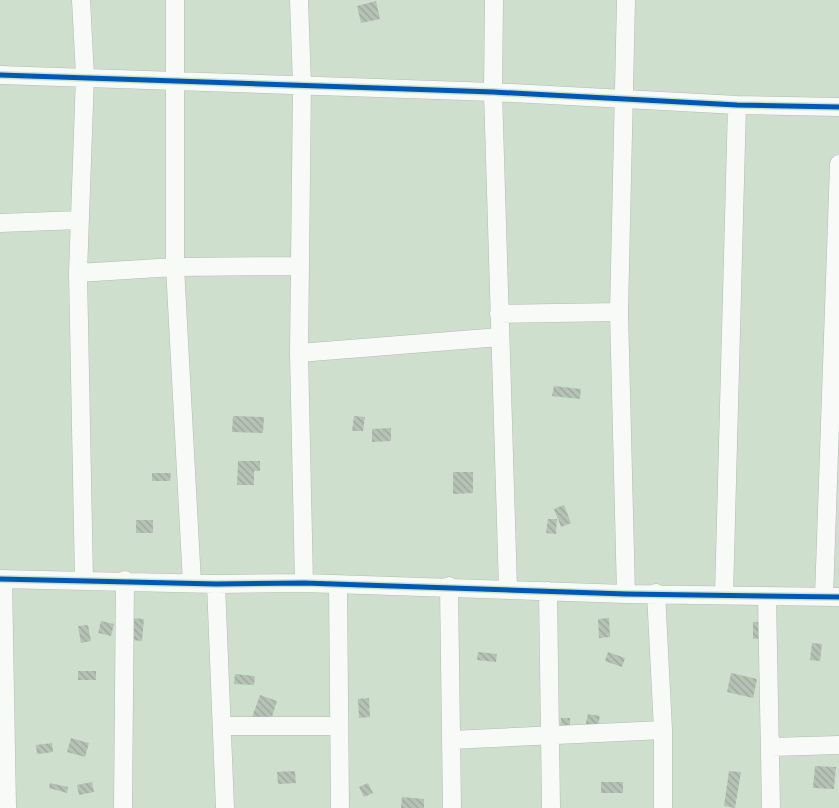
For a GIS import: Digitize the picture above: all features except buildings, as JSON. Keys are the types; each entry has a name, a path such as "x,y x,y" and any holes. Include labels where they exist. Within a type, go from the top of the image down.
{"street":[{"path":"81,0 85,76 78,273 84,579"},
{"path":"176,0 175,267 192,583"},
{"path":"299,0 302,86 299,353 304,583"},
{"path":"494,0 493,92 508,588"},
{"path":"626,0 619,312 626,594"},
{"path":"0,75 85,76 493,92 737,105 839,107"},
{"path":"724,594 737,105"},
{"path":"6,808 2,717 1,579 84,579 216,584 304,583 449,586 626,594 831,597 839,164"},
{"path":"0,223 79,220"},
{"path":"78,273 175,267 299,266"},
{"path":"499,314 619,312"},
{"path":"299,353 500,337"},
{"path":"123,808 125,580"},
{"path":"216,584 225,808"},
{"path":"338,585 340,808"},
{"path":"449,586 452,808"},
{"path":"548,591 551,808"},
{"path":"656,593 663,730 662,808"},
{"path":"767,596 771,808"},
{"path":"223,726 339,726"},
{"path":"451,740 663,730"},
{"path":"771,747 839,745"}],"cycle path":[{"path":"0,75 493,92 737,105 839,107"},
{"path":"0,579 216,584 304,583 626,594 839,597"}]}
